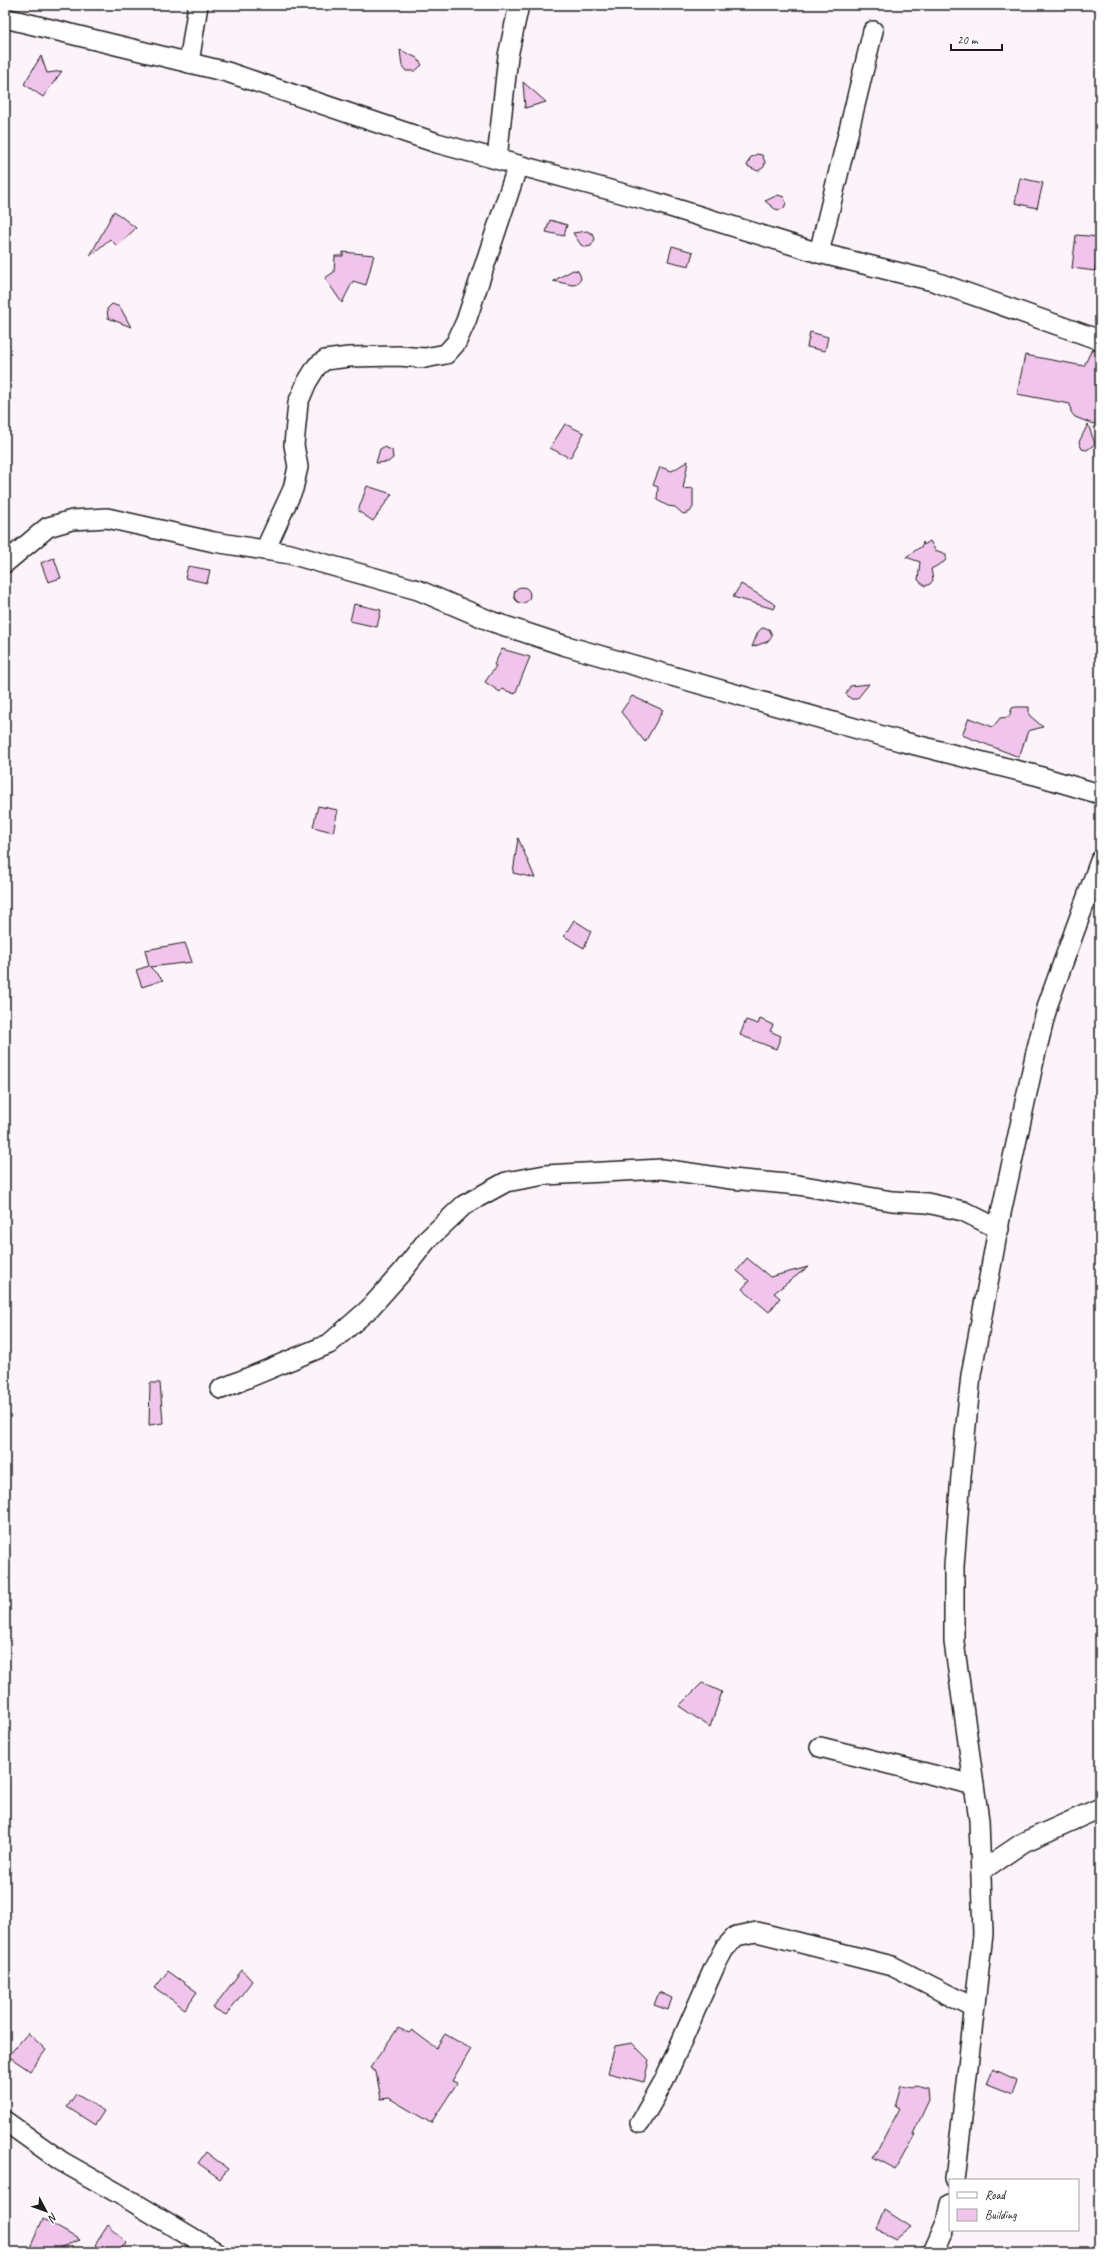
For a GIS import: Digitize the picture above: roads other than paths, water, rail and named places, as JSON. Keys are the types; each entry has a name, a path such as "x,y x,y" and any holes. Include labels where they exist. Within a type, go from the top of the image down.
{"street":[{"path":"189,64 198,5"},
{"path":"497,159 508,56 519,5"},
{"path":"5,18 189,64 227,72 437,143 654,202 819,253 933,281 1100,340"},
{"path":"819,253 873,31"},
{"path":"265,550 293,489 298,468 294,445 298,404 306,382 317,366 325,360 349,357 398,356 425,358 446,354 456,343 466,321 518,165"},
{"path":"5,564 48,527 72,520 107,518 214,542 290,554 418,590 493,622 563,646 900,741 1035,775 1100,794"},
{"path":"955,2179 983,1934 979,1820 954,1642 954,1566 960,1476 971,1374 998,1229 1035,1056 1048,1004 1100,860"},
{"path":"221,1389 329,1344 369,1309 428,1240 464,1205 506,1182 545,1175 662,1169 732,1179 798,1185 892,1201 927,1203 963,1211 998,1229"},
{"path":"820,1748 974,1785"},
{"path":"981,1871 1024,1842 1100,1808"},
{"path":"640,2123 664,2081 714,1968 724,1949 736,1936 757,1932 892,1966 974,2008"},
{"path":"5,2121 61,2161 128,2198 216,2252"},
{"path":"933,2252 946,2223 949,2209"}]}
